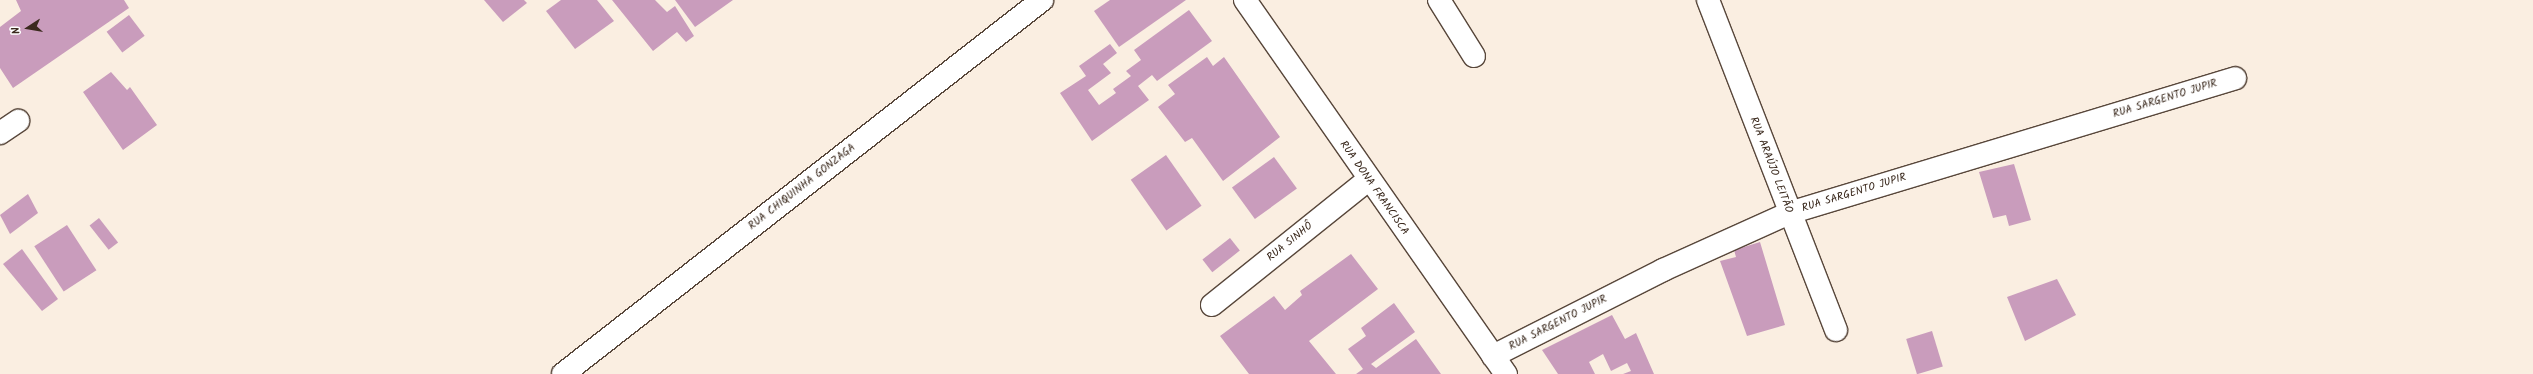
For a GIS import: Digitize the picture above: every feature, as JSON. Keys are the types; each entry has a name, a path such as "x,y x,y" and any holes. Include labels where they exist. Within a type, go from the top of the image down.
{"street":[{"name":"RUA CHIQUINHA GONZAGA","path":"563,374 1042,0"},
{"name":"RUA DONA FRANCISCA","path":"1245,0 1368,180 1506,374"},
{"path":"1439,0 1474,56"},
{"name":"RUA ARAÚJO LEITÃO","path":"1708,0 1789,213 1836,330"},
{"name":"RUA SARGENTO JUPIR","path":"1493,356 1663,270 1789,213 2235,78"},
{"path":"0,133 18,121"},
{"name":"RUA SINHÔ","path":"1212,304 1368,180"}],"building":[{"path":"16,0 124,0 129,8 13,88 0,68 0,27 21,11"},
{"path":"484,0 524,0 527,3 503,22"},
{"path":"561,0 597,0 614,21 575,49 546,11"},
{"path":"612,0 655,0 667,12 675,6 694,36 686,42 677,32 653,51"},
{"path":"675,0 733,0 695,27"},
{"path":"1110,0 1186,0 1119,47 1094,11"},
{"path":"1189,10 1212,41 1157,81 1152,75 1138,86 1149,100 1092,141 1060,93 1086,76 1079,66 1110,44 1117,53 1103,64 1111,73 1088,90 1099,105 1116,93 1113,89 1131,76 1126,71 1141,60 1134,50"},
{"path":"129,15 145,36 122,53 107,32"},
{"path":"1207,57 1213,66 1224,57 1280,137 1223,181 1192,138 1185,142 1158,107 1175,94 1168,85"},
{"path":"111,72 127,90 130,87 157,125 123,150 83,92"},
{"path":"1166,155 1202,206 1166,230 1131,180"},
{"path":"1274,157 1297,189 1255,219 1232,188"},
{"path":"2014,164 2031,220 2009,226 2006,215 1993,218 1979,172"},
{"path":"28,194 38,213 10,234 0,215"},
{"path":"99,218 118,242 109,250 90,225"},
{"path":"67,225 96,270 64,292 34,246"},
{"path":"1230,238 1240,251 1212,272 1202,260"},
{"path":"1760,242 1785,325 1747,336 1720,261 1736,257 1734,250"},
{"path":"22,249 58,299 42,311 3,264"},
{"path":"1351,254 1378,289 1309,341 1336,374 1249,374 1220,336 1274,296 1285,310 1302,295 1300,291"},
{"path":"2057,279 2076,315 2025,341 2007,297"},
{"path":"1394,303 1415,332 1371,364 1376,368 1416,339 1441,374 1356,374 1363,369 1348,349 1366,336 1361,328"},
{"path":"1612,315 1625,339 1636,333 1654,374 1623,374 1631,371 1627,363 1611,371 1603,354 1589,362 1595,374 1558,374 1542,350"},
{"path":"1932,331 1943,366 1917,374 1906,339"}]}
